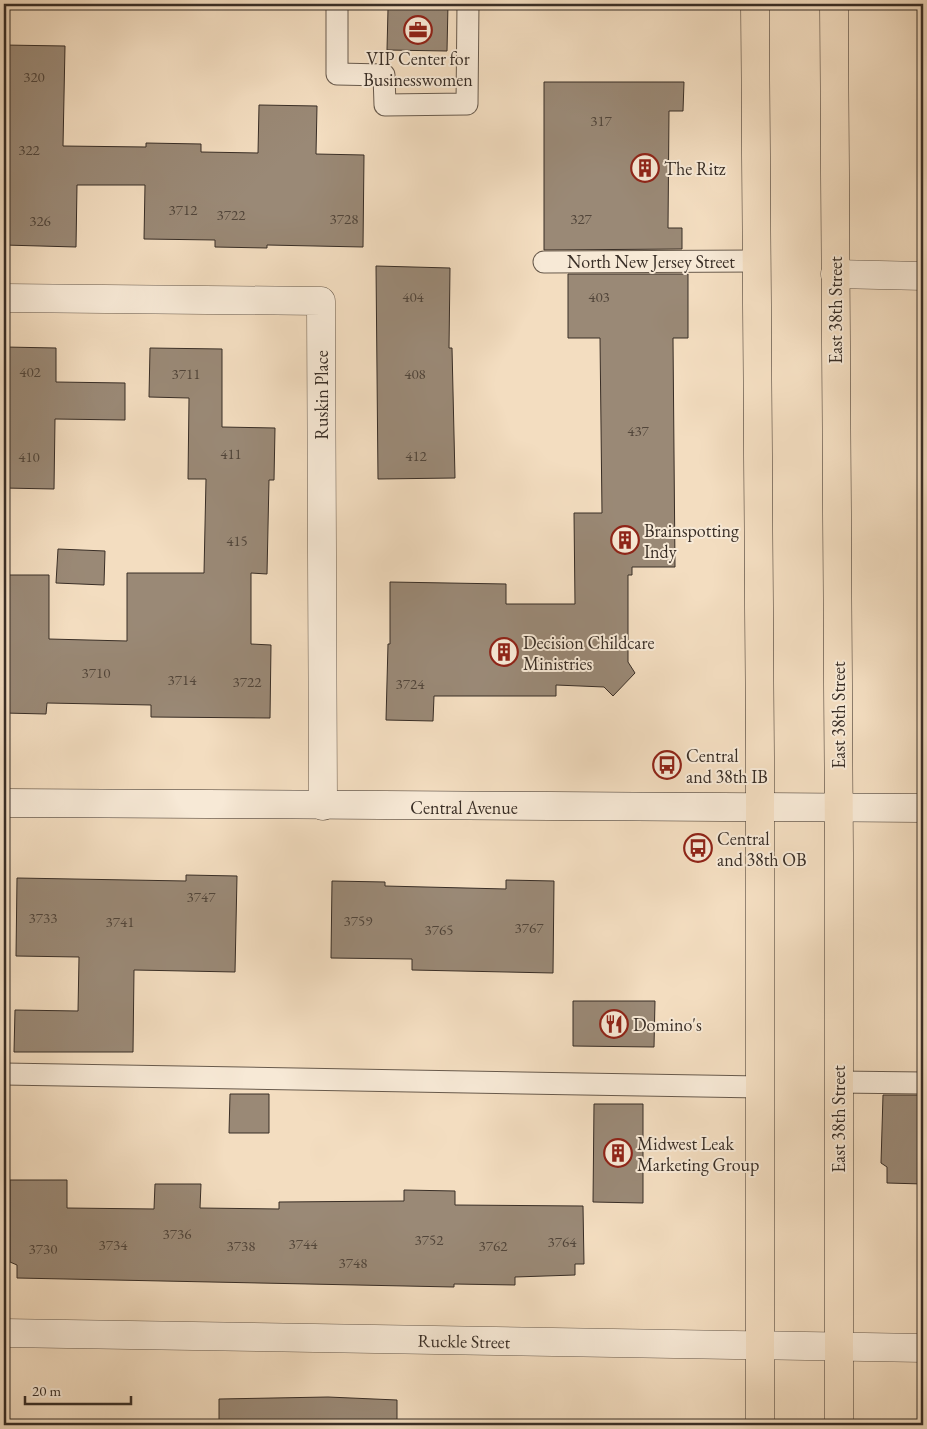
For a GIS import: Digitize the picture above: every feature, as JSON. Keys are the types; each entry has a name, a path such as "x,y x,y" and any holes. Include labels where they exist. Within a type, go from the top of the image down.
{"main road":[{"path":"755,4 760,808 760,1425"},
{"name":"East 38th Street","path":"834,4 839,1425"}],"street":[{"path":"835,274 923,276"},
{"name":"Ruskin Place","path":"4,298 320,301 323,806"},
{"name":"Central Avenue","path":"4,802 323,806 923,808"},
{"name":"Ruckle Street","path":"4,1334 923,1348"}],"lane":[{"path":"337,4 337,74 384,75 385,105 467,104 468,4"},
{"name":"North New Jersey Street","path":"544,262 757,261"},
{"path":"4,1074 760,1086"},
{"path":"838,1082 923,1083"}],"building":[{"name":"VIP Center for Businesswomen","path":"415,4 448,4 447,51 387,50 388,9 415,9"},
{"path":"4,45 65,46 63,146 146,147 146,143 201,144 201,152 258,153 259,105 317,106 316,154 364,155 363,247 267,245 267,248 215,247 215,240 144,239 145,185 77,185 76,247 4,245"},
{"name":"The Ritz","path":"544,82 684,82 683,111 669,111 668,228 682,228 682,249 544,250"},
{"path":"376,266 450,268 449,348 452,348 455,478 378,479"},
{"path":"568,274 688,274 688,338 673,338 675,567 632,567 632,575 628,575 628,662 635,673 613,696 604,687 556,685 556,696 434,696 433,721 386,720 388,644 390,644 390,582 506,584 506,604 575,604 574,513 602,513 600,338 568,338"},
{"path":"5,347 56,348 56,382 125,383 125,420 55,419 54,489 4,488"},
{"path":"150,348 222,349 222,427 275,428 274,480 269,480 267,574 251,573 251,644 271,645 270,718 151,717 151,705 47,703 46,714 4,713 4,625 9,626 9,575 49,575 49,639 127,641 127,573 204,573 206,479 188,479 189,398 149,397"},
{"path":"58,549 105,551 104,585 56,583"},
{"path":"186,875 237,876 235,972 134,970 133,1052 14,1052 15,1010 78,1011 79,957 16,956 17,878 186,881"},
{"path":"506,880 554,881 553,973 412,970 412,959 331,958 332,881 385,882 385,886 506,889"},
{"name":"Domino's","path":"573,1001 655,1001 654,1047 573,1046"},
{"path":"230,1094 269,1094 269,1133 229,1133"},
{"path":"883,1095 923,1095 923,1184 887,1183 887,1167 881,1163"},
{"name":"Midwest Leak Marketing Group","path":"594,1104 643,1104 643,1203 593,1202"},
{"path":"10,1180 67,1180 67,1208 154,1209 155,1184 201,1184 200,1208 279,1209 279,1202 404,1201 404,1190 455,1191 455,1205 583,1206 584,1264 575,1264 575,1275 515,1277 515,1285 454,1284 454,1287 17,1278 17,1265 10,1262"},
{"path":"328,1397 397,1400 397,1425 219,1425 219,1399"}],"place":[{"name":"VIP Center for Businesswomen","path":"418,30"},
{"name":"The Ritz","path":"645,168"},
{"name":"Brainspotting Indy","path":"625,540"},
{"name":"Decision Childcare Ministries","path":"504,652"},
{"name":"Central and 38th IB","path":"667,765"},
{"name":"Central and 38th OB","path":"698,848"},
{"name":"Domino's","path":"614,1024"},
{"name":"Midwest Leak Marketing Group","path":"618,1153"}]}
